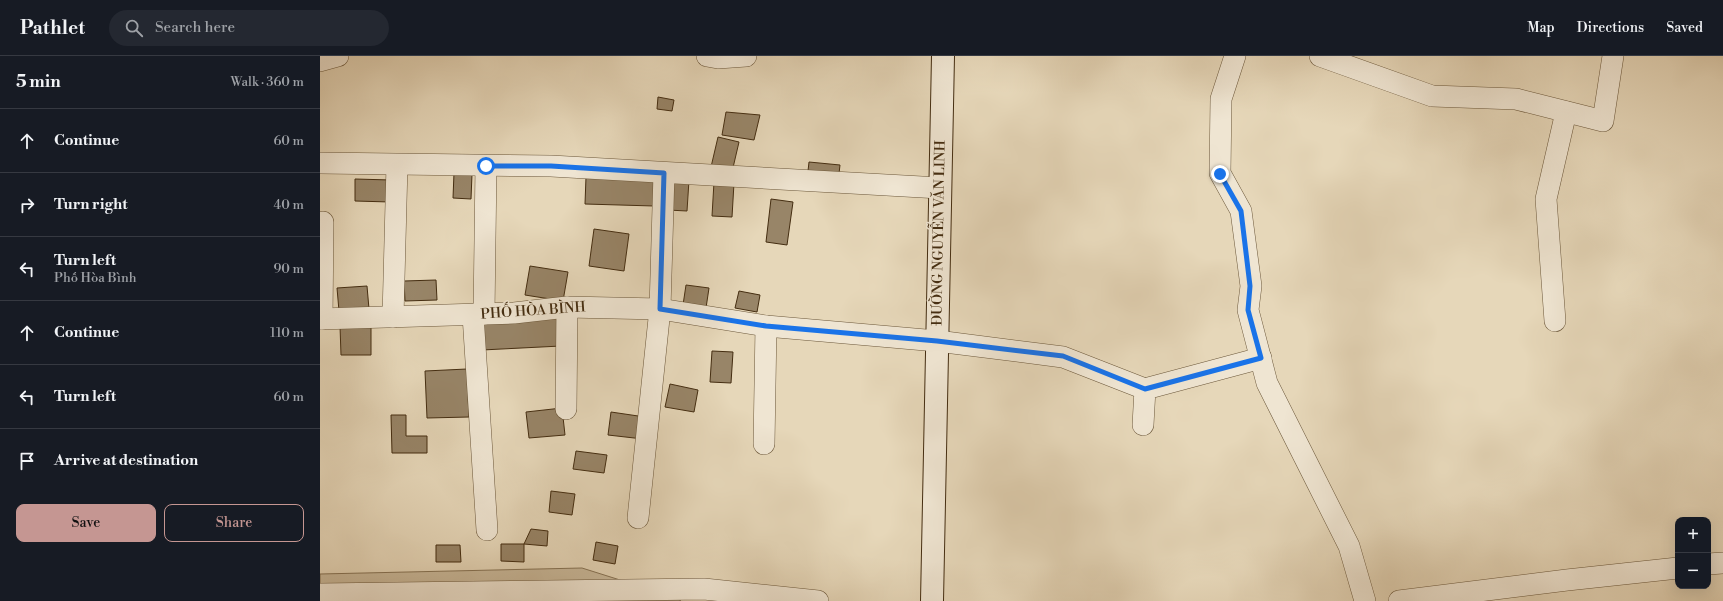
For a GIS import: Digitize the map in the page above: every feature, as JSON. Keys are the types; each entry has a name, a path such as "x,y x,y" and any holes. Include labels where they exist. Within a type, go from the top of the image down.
{"street":[{"path":"320,61 338,56"},
{"path":"706,56 718,58 746,56"},
{"name":"ĐƯỜNG NGUYỄN VĂN LINH","path":"932,601 943,56"},
{"path":"1235,56 1222,99 1220,174 1241,211 1250,286 1248,310 1267,383 1349,546 1365,601"},
{"path":"1320,56 1432,96 1516,99 1603,121 1613,56"},
{"path":"1554,321 1546,199 1566,112"},
{"path":"320,163 551,166 940,188"},
{"path":"394,317 397,165"},
{"path":"486,166 479,315 487,530"},
{"path":"638,518 660,309 664,173"},
{"path":"321,319 323,222"},
{"path":"566,409 567,307"},
{"name":"PHỐ HÒA BÌNH","path":"321,319 479,315 567,307 660,309 766,326 937,341 1063,356 1145,389"},
{"path":"764,444 766,326"},
{"path":"1143,425 1145,389 1261,358"},
{"path":"1711,564 1723,563"},
{"path":"1399,601 1675,568"},
{"path":"320,594 704,589 818,601"}],"shaded area":[{"path":"582,568 674,597 681,601 320,601 320,574"}],"building":[{"path":"658,97 674,100 672,111 657,109"},
{"path":"726,112 760,115 754,140 722,135"},
{"path":"718,137 739,142 732,172 711,167"},
{"path":"809,162 840,165 838,182 807,180"},
{"path":"454,173 472,174 471,199 453,198"},
{"path":"586,177 655,179 654,206 585,204"},
{"path":"355,179 391,180 390,202 355,201"},
{"path":"670,179 689,180 687,211 668,210"},
{"path":"714,182 734,183 732,217 712,216"},
{"path":"771,199 793,202 787,245 766,242"},
{"path":"594,229 629,234 624,271 589,266"},
{"path":"530,266 568,272 563,301 525,295"},
{"path":"436,280 437,300 405,301 404,281"},
{"path":"686,285 709,288 706,308 683,305"},
{"path":"367,286 369,309 339,311 337,288"},
{"path":"739,291 760,295 757,312 735,308"},
{"path":"559,317 561,346 482,350 481,321"},
{"path":"340,326 371,326 371,355 341,355"},
{"path":"712,351 733,352 731,383 710,382"},
{"path":"467,369 469,417 427,418 425,371"},
{"path":"670,384 698,390 694,412 665,407"},
{"path":"562,408 565,435 529,438 526,412"},
{"path":"611,412 645,417 643,439 608,435"},
{"path":"391,415 406,415 406,436 427,436 427,453 392,453"},
{"path":"576,451 607,455 604,473 573,469"},
{"path":"551,491 575,494 572,515 549,512"},
{"path":"531,529 548,531 547,546 524,544"},
{"path":"596,542 618,546 615,564 593,560"},
{"path":"501,544 524,544 524,562 501,561"},
{"path":"436,545 460,545 461,562 436,562"}],"route":[{"path":"486,166 551,166 664,173 660,309 766,326 937,341 1063,356 1145,389 1261,358 1248,310 1250,286 1241,211 1220,174"}]}
